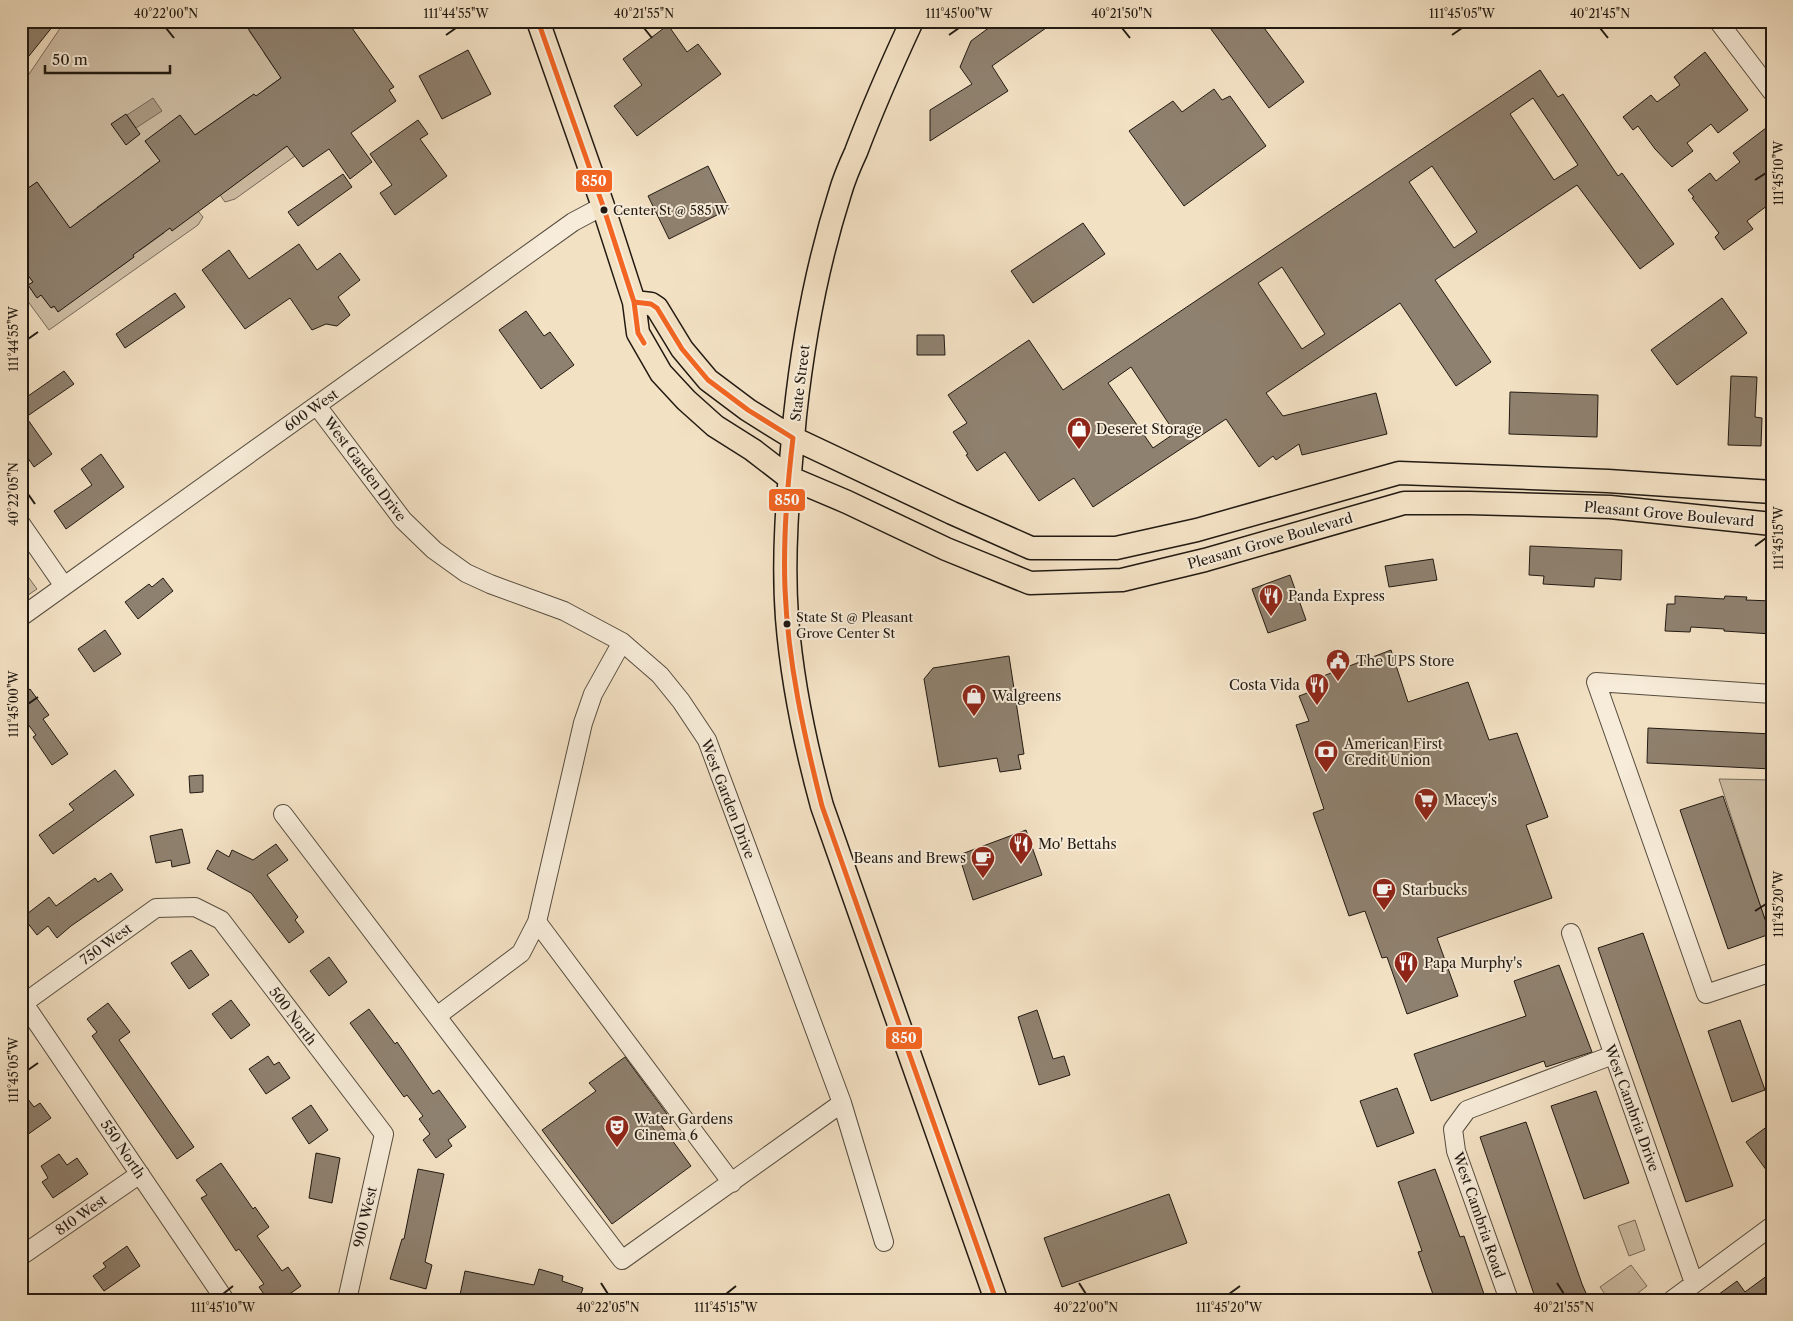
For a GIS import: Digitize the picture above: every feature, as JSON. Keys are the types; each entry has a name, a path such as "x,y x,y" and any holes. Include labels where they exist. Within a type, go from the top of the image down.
{"main road":[{"name":"Pleasant Grove Boulevard","path":"538,21 603,206 631,293 638,333 661,373 714,426 753,450 788,477 839,498 946,549 1030,583 1122,580 1205,560 1404,503 1610,507 1772,524"},
{"name":"State Street","path":"912,21 892,63 840,193 823,255 808,322 799,379 788,477 786,531 787,619 798,703 809,760 822,806 996,1300"},
{"name":"Pleasant Grove Boulevard","path":"631,293 658,308 682,349 708,380 748,410 793,438 952,514 1031,548 1116,548 1197,530 1398,473 1608,481 1772,492"}],"street":[{"path":"1718,21 1772,92"},
{"name":"600 West","path":"21,617 573,222 603,206"},
{"name":"West Garden Drive","path":"318,406 403,520 434,550 466,573 490,584 564,611 622,642 660,675 681,701 707,740 842,1103 884,1242"},
{"path":"21,524 64,586"},
{"path":"437,1016 521,952 537,922 583,723 593,694 622,642"},
{"path":"1772,694 1596,682 1706,994 1772,972"},
{"path":"283,814 622,1260 842,1103"},
{"name":"750 West","path":"23,1001 156,908 195,907"},
{"name":"500 North","path":"195,907 221,920 384,1134"},
{"path":"537,922 732,1183"},
{"name":"West Cambria Drive","path":"1571,933 1694,1283"},
{"name":"550 North","path":"23,1001 225,1300"},
{"name":"West Cambria Road","path":"1509,1300 1456,1151 1453,1129 1467,1110 1613,1055"},
{"name":"900 West","path":"347,1300 384,1134"},
{"name":"810 West","path":"21,1256 140,1174"},
{"path":"1672,1300 1772,1226"}],"shaded area":[{"path":"65,21 243,21 258,24 249,31 260,46 268,49 264,53 275,69 286,74 263,91 258,100 254,94 195,135 145,141 160,161 143,173 148,179 118,202 113,196 97,207 100,213 90,213 65,232 42,200 47,196 37,182 27,189 23,184 21,185 21,86"},
{"path":"383,93 235,199 225,202 220,195 282,149"},
{"path":"153,98 162,111 136,128 127,115"},
{"path":"198,211 203,217 198,225 49,330 21,292 21,266 33,282 28,285 37,298 41,295 52,308 106,277 134,257 130,251 136,247 139,251 164,233 162,228 167,224 172,230"},
{"path":"21,567 37,589 21,600"},
{"path":"1719,779 1772,780 1772,925 1767,926"},
{"path":"1635,1220 1645,1250 1629,1256 1618,1226"},
{"path":"1631,1265 1647,1286 1629,1300 1609,1300 1600,1287"}],"building":[{"path":"21,21 57,21 21,66"},
{"path":"243,21 347,21 394,87 389,90 396,101 351,133 372,162 350,179 329,149 303,167 287,146 172,231 170,228 133,255 134,257 58,312 54,306 51,308 41,295 37,298 28,285 33,282 21,266 21,193 37,182 70,228 160,161 145,141 180,115 195,135 254,94 256,96 281,78"},
{"path":"998,21 1056,21 992,66 1008,91 930,141 930,110 972,84 960,67 971,41"},
{"path":"1205,21 1259,21 1304,82 1269,108"},
{"path":"668,25 687,52 698,44 721,74 637,136 614,106 642,85 623,59"},
{"path":"468,50 491,94 442,119 419,76"},
{"path":"1705,52 1748,110 1718,133 1711,124 1687,143 1693,151 1672,167 1655,149 1638,126 1633,130 1623,117 1651,95 1657,102 1680,85 1674,77"},
{"path":"1540,70 1558,97 1563,94 1618,176 1622,173 1674,244 1640,269 1577,185 1435,280 1491,362 1456,386 1400,303 1266,393 1283,416 1376,393 1387,434 1302,455 1299,444 1276,460 1273,456 1259,467 1226,419 1093,507 1074,478 1039,501 1005,452 977,471 953,432 967,423 948,395 1029,340 1063,390","holes":["1533,98 1578,165 1554,180 1510,114","1432,166 1477,232 1454,248 1409,182","1282,267 1325,334 1302,349 1258,283","1131,367 1175,433 1153,448 1108,383"]},
{"path":"1214,89 1222,100 1230,96 1266,146 1184,206 1129,131 1173,101 1182,112"},
{"path":"126,114 140,134 126,145 111,124"},
{"path":"418,120 428,134 420,139 447,176 395,215 380,193 392,185 370,154"},
{"path":"1766,128 1772,136 1772,202 1747,221 1753,229 1724,250 1715,237 1719,233 1688,190 1710,173 1716,181 1740,162 1733,153"},
{"path":"708,166 729,209 669,239 648,196"},
{"path":"343,174 352,187 298,226 288,212"},
{"path":"1083,223 1105,254 1033,303 1011,271"},
{"path":"299,244 317,270 340,253 360,280 338,297 350,315 337,326 326,324 312,330 290,298 245,329 202,270 229,250 249,279"},
{"path":"175,293 185,307 125,348 116,334"},
{"path":"1722,298 1747,333 1677,385 1651,350"},
{"path":"526,311 544,336 550,332 574,365 541,389 499,330"},
{"path":"917,335 944,335 945,355 917,355"},
{"path":"64,371 74,384 26,417 52,454 34,467 21,448 21,401"},
{"path":"1731,376 1757,377 1755,417 1762,418 1761,446 1728,445"},
{"path":"1510,392 1598,395 1597,437 1509,434"},
{"path":"101,454 124,487 66,529 54,511 92,485 81,469"},
{"path":"1530,546 1622,550 1621,580 1595,578 1594,587 1543,584 1544,576 1529,575"},
{"path":"1433,559 1437,580 1389,587 1385,566"},
{"path":"1290,575 1306,620 1268,633 1252,589"},
{"path":"163,578 173,591 138,619 125,602 149,584 152,587"},
{"path":"1675,596 1724,599 1725,596 1747,597 1746,600 1772,601 1772,634 1691,627 1690,632 1665,631 1667,604 1675,604"},
{"path":"105,630 121,654 94,672 78,649"},
{"name":"Macey's","path":"1391,650 1408,702 1468,682 1489,740 1517,733 1548,817 1526,825 1552,898 1437,938 1458,996 1407,1014 1387,957 1382,958 1365,911 1349,916 1313,813 1324,809 1296,725 1309,721 1299,696 1321,688 1318,678"},
{"name":"Walgreens","path":"1009,656 1024,754 1018,755 1021,769 1000,772 997,758 939,767 924,679 933,668"},
{"path":"30,689 49,715 43,719 68,754 52,765 33,737 36,735 21,715 21,695"},
{"path":"1648,728 1772,734 1772,769 1647,763"},
{"path":"115,770 134,795 53,854 39,835 74,810 69,804"},
{"path":"203,775 203,792 190,793 189,776"},
{"path":"1723,796 1770,934 1728,949 1680,810"},
{"path":"182,829 190,863 172,867 171,860 156,863 150,836"},
{"path":"1026,830 1042,875 973,900 959,855"},
{"path":"276,844 288,860 267,875 298,917 295,920 304,932 289,943 251,893 207,869 217,850 229,857 232,850 253,860"},
{"path":"111,873 123,890 57,938 48,926 37,935 23,917 49,897 56,906 95,878 98,882"},
{"path":"1643,933 1733,1186 1686,1202 1598,948"},
{"path":"191,950 209,975 189,989 171,963"},
{"path":"329,957 347,982 329,996 310,971"},
{"path":"1559,965 1592,1052 1546,1067 1544,1061 1431,1101 1414,1054 1526,1016 1514,981"},
{"path":"231,1000 250,1025 231,1039 212,1014"},
{"path":"108,1003 130,1032 119,1040 194,1147 177,1159 92,1036 97,1032 87,1019"},
{"path":"369,1009 395,1044 397,1042 433,1094 439,1090 466,1127 448,1140 452,1146 436,1158 423,1140 430,1134 419,1119 423,1116 407,1095 404,1097 350,1023"},
{"path":"1037,1010 1053,1059 1064,1056 1070,1075 1039,1085 1018,1017"},
{"path":"1740,1020 1765,1090 1732,1102 1708,1031"},
{"path":"268,1056 274,1065 279,1062 290,1078 266,1094 249,1069"},
{"name":"Water Gardens Cinema 6","path":"625,1057 667,1114 658,1121 691,1166 612,1224 542,1130 596,1091 589,1083"},
{"path":"1397,1088 1414,1133 1377,1147 1360,1101"},
{"path":"21,1090 34,1107 40,1103 51,1118 27,1135 21,1127"},
{"path":"1596,1091 1629,1183 1584,1199 1551,1106"},
{"path":"311,1105 328,1130 309,1144 292,1118"},
{"path":"1526,1122 1589,1300 1536,1300 1480,1137"},
{"path":"1772,1123 1772,1178 1746,1142"},
{"path":"316,1153 340,1158 332,1203 309,1198"},
{"path":"59,1154 67,1165 77,1158 88,1174 53,1198 42,1182 48,1178 41,1166"},
{"path":"221,1163 253,1209 255,1207 269,1227 257,1236 282,1271 288,1267 301,1286 281,1300 268,1300 259,1287 264,1284 239,1249 236,1251 201,1198 207,1195 196,1180"},
{"path":"418,1169 444,1174 425,1262 432,1265 426,1289 390,1279 402,1239 404,1239"},
{"path":"1435,1169 1460,1237 1464,1236 1486,1300 1435,1300 1418,1252 1422,1251 1398,1182"},
{"path":"1169,1194 1187,1243 1062,1287 1044,1238"},
{"path":"127,1246 140,1266 104,1291 93,1276 106,1267 103,1263"},
{"path":"539,1269 563,1276 562,1281 583,1288 579,1300 484,1300 460,1295 465,1271 534,1285"},
{"path":"1772,1272 1772,1300 1711,1300 1737,1281 1745,1292"}],"transit line":[{"name":"850","path":"538,21 603,206 634,302 638,333 644,343"},
{"name":"850","path":"634,302 651,304 657,308 682,349 708,380 748,410 793,438 786,514 785,589 793,671 809,753 822,806 996,1300"}],"place":[{"name":"Center St @ 585 W","path":"604,210"},
{"name":"Deseret Storage","path":"1079,450"},
{"name":"Panda Express","path":"1271,617"},
{"name":"State St @ Pleasant Grove Center St","path":"787,624"},
{"name":"The UPS Store","path":"1338,682"},
{"name":"Costa Vida","path":"1317,706"},
{"name":"Walgreens","path":"974,717"},
{"name":"American First Credit Union","path":"1326,773"},
{"name":"Macey's","path":"1426,821"},
{"name":"Mo' Bettahs","path":"1021,865"},
{"name":"Beans and Brews","path":"983,879"},
{"name":"Starbucks","path":"1384,911"},
{"name":"Papa Murphy's","path":"1406,984"},
{"name":"Water Gardens Cinema 6","path":"617,1148"}]}
